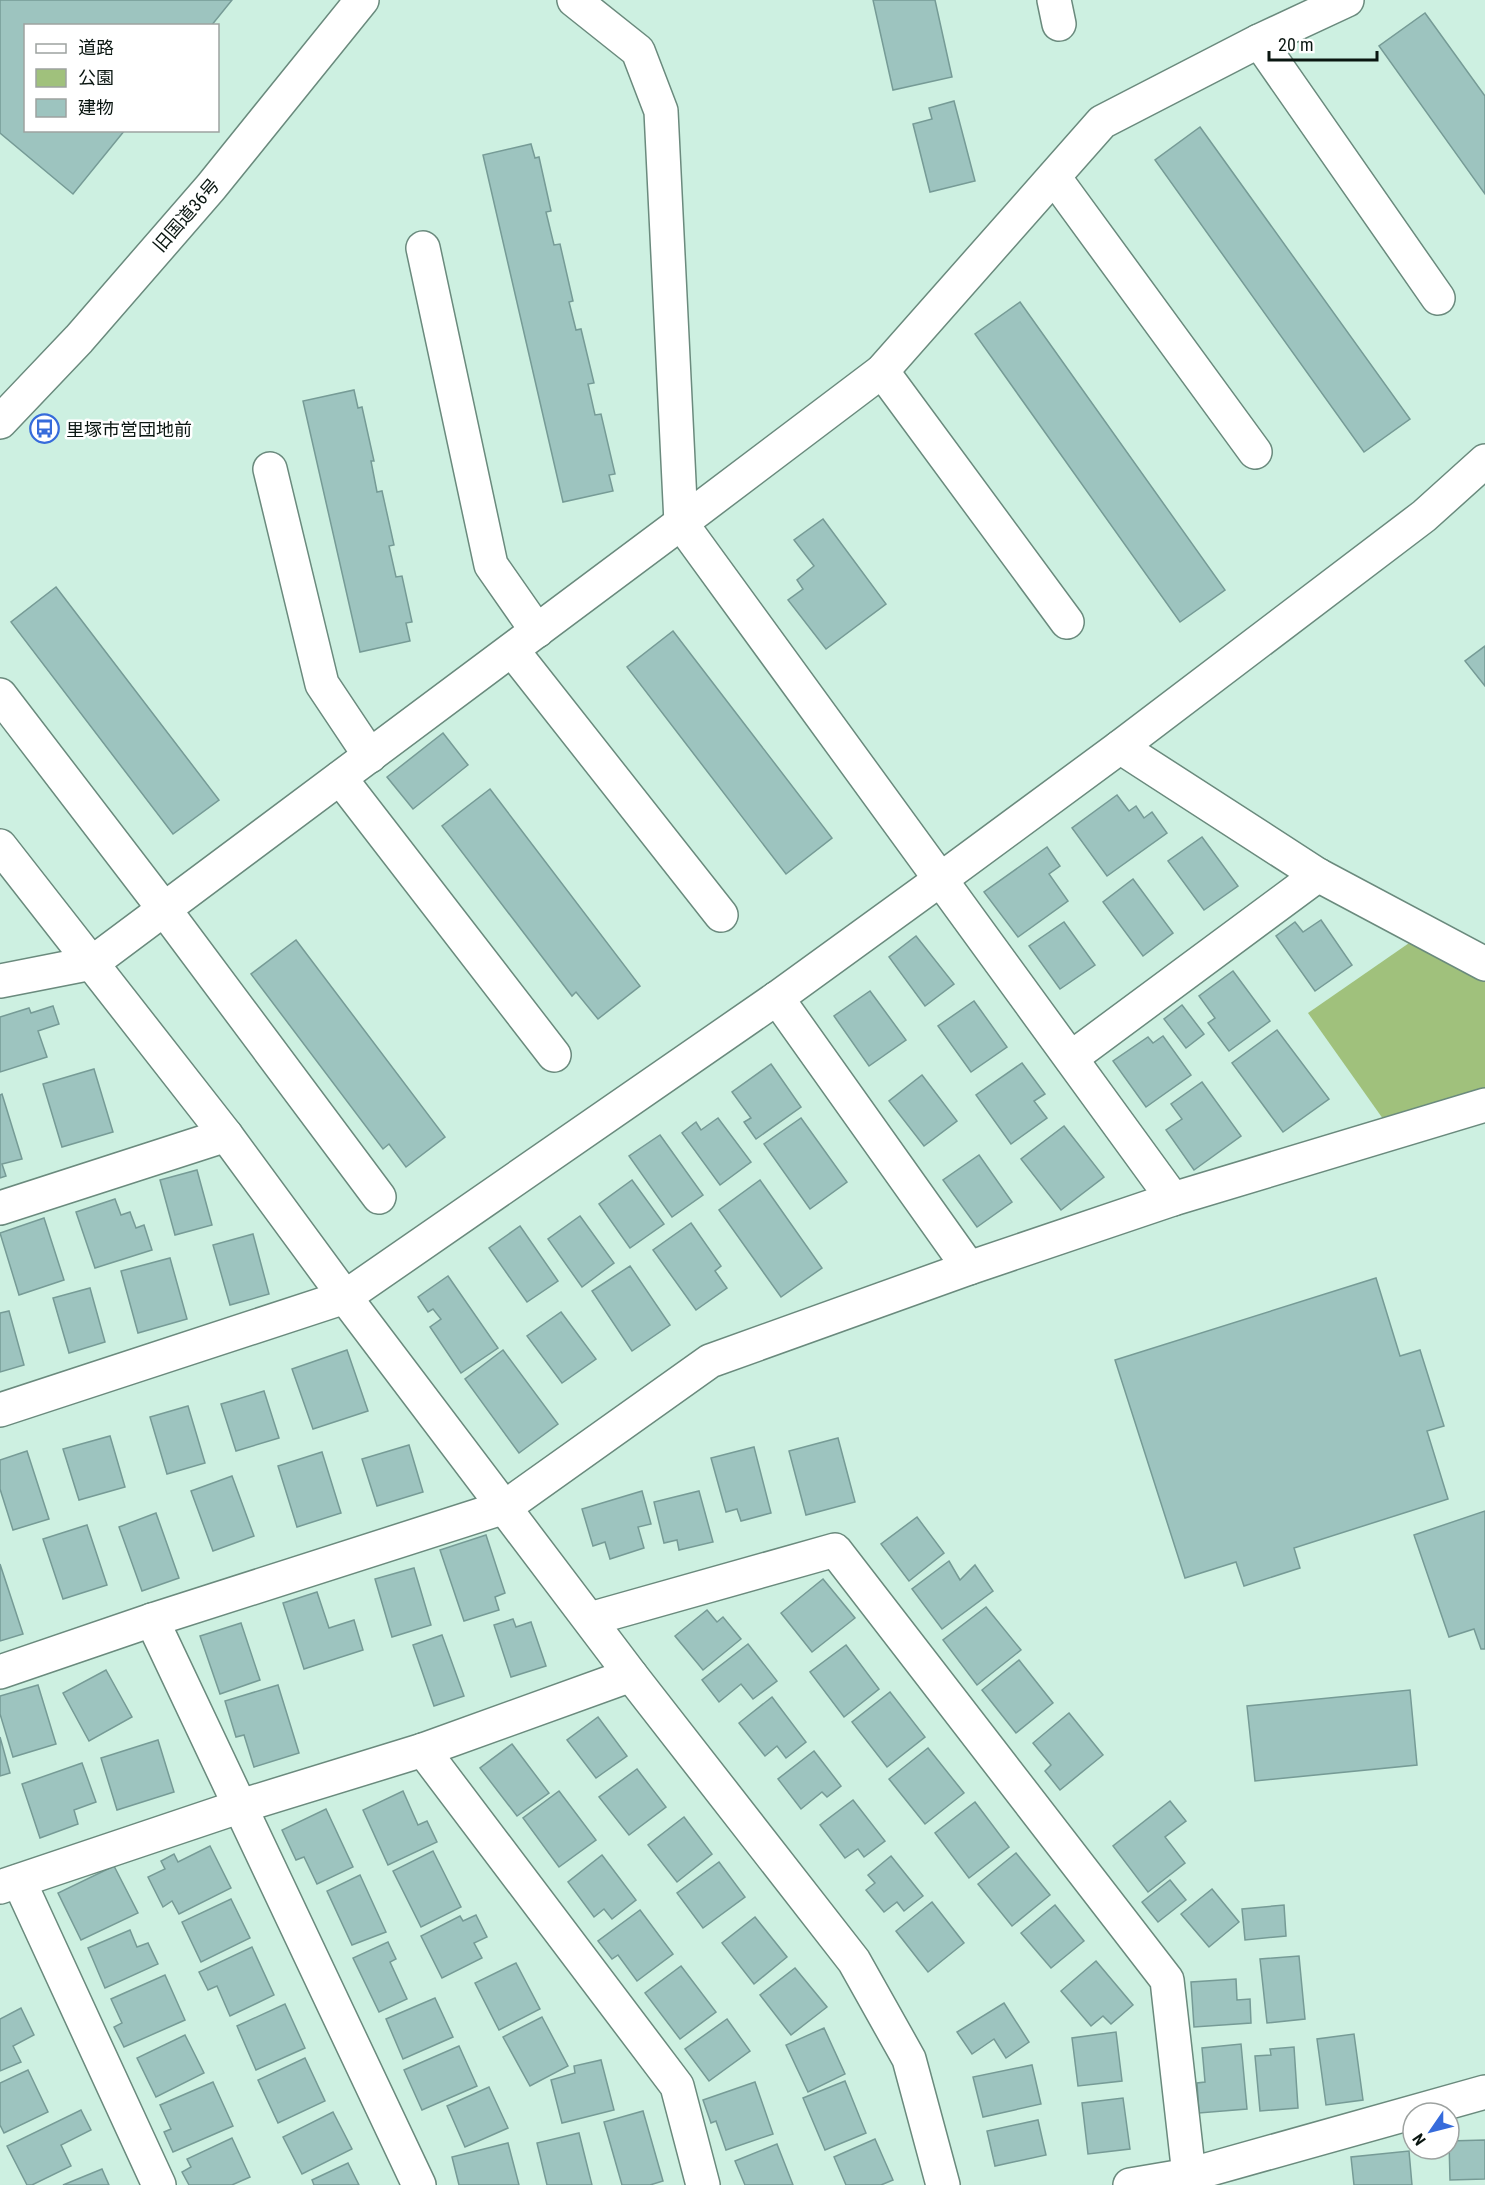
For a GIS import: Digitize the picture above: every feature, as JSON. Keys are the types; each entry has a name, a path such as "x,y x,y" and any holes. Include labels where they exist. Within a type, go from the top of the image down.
{"street":[{"name":"旧国道36号","path":"0,422 79,339 211,187 362,0"},
{"path":"574,0 638,51 661,111 681,524 1173,1199"},
{"path":"0,981 92,963 681,524 882,371 1102,122 1259,41 1347,0"},
{"path":"1259,41 1438,298"},
{"path":"1053,177 1255,452"},
{"path":"423,248 491,565 524,640 721,915"},
{"path":"882,371 1067,622"},
{"path":"0,1410 345,1297 777,998 941,879 1120,747 1424,516 1485,461"},
{"path":"270,469 322,684 370,756"},
{"path":"0,695 164,909 379,1197"},
{"path":"1120,747 1317,875 1485,964"},
{"path":"340,778 554,1055"},
{"path":"0,846 226,1135 345,1297 631,1675 854,1961 909,2059 943,2185"},
{"path":"1071,1058 1317,875"},
{"path":"777,998 969,1268"},
{"path":"0,1672 152,1620 505,1507 710,1361 969,1268 1173,1199 1485,1105"},
{"path":"0,1208 226,1135"},
{"path":"590,1619 834,1550 1167,1980 1189,2175"},
{"path":"152,1620 419,2185"},
{"path":"159,2185 9,1884 241,1806 423,1750 631,1675"},
{"path":"423,1750 677,2086 703,2185"},
{"path":"1130,2185 1189,2175 1485,2092"}],"green space":[{"path":"1425,932 1485,964 1485,1105 1393,1133 1308,1013"}],"building":[{"path":"0,0 232,0 213,24 24,24 24,132 123,132 73,194 0,133"},
{"path":"873,0 935,0 952,77 893,90"},
{"path":"1425,13 1485,96 1485,194 1379,46"},
{"path":"954,101 975,181 930,192 913,124 932,119 929,108"},
{"path":"1200,127 1410,419 1364,452 1155,160"},
{"path":"531,144 535,158 539,157 551,211 546,212 554,245 560,244 573,301 569,302 576,330 581,329 594,383 588,384 595,415 601,414 615,474 609,475 613,491 563,502 483,155"},
{"path":"1020,302 1225,590 1180,622 975,334"},
{"path":"354,390 358,408 362,407 374,461 371,461 377,492 382,491 394,545 389,546 396,577 402,576 412,622 406,623 410,641 360,652 303,401"},
{"path":"823,519 886,604 826,649 788,600 803,589 797,580 814,566 794,540"},
{"path":"56,587 219,800 173,834 11,622"},
{"path":"673,631 832,838 786,874 627,667"},
{"path":"1485,646 1485,686 1465,661"},
{"path":"443,733 468,765 413,809 387,777"},
{"path":"490,789 640,986 598,1019 576,992 572,996 442,826"},
{"path":"1117,795 1129,811 1136,806 1144,818 1152,812 1167,833 1107,876 1072,828"},
{"path":"1202,837 1238,886 1204,910 1168,861"},
{"path":"1047,847 1060,866 1049,874 1068,901 1018,937 984,892"},
{"path":"1133,879 1173,933 1143,956 1103,902"},
{"path":"1321,920 1352,965 1315,991 1276,936 1295,922 1303,932"},
{"path":"1064,922 1095,965 1060,989 1029,946"},
{"path":"916,936 954,984 925,1006 889,957"},
{"path":"296,940 445,1137 406,1167 389,1144 383,1149 251,974"},
{"path":"1233,971 1270,1021 1229,1051 1208,1023 1215,1018 1199,996"},
{"path":"870,991 906,1040 869,1066 834,1016"},
{"path":"974,1001 1007,1047 971,1072 938,1026"},
{"path":"1182,1005 1204,1034 1186,1048 1164,1019"},
{"path":"53,1006 59,1024 38,1031 47,1057 0,1072 0,1017 29,1008 31,1013"},
{"path":"1277,1030 1329,1099 1283,1132 1232,1063"},
{"path":"1163,1036 1191,1075 1146,1107 1113,1061 1148,1037 1153,1043"},
{"path":"1022,1063 1045,1094 1034,1101 1047,1118 1011,1144 976,1095"},
{"path":"771,1064 801,1107 756,1139 744,1122 751,1118 732,1092"},
{"path":"94,1069 113,1132 62,1147 43,1084"},
{"path":"922,1075 957,1121 924,1146 889,1101"},
{"path":"1202,1082 1241,1136 1194,1170 1166,1130 1182,1119 1171,1104"},
{"path":"2,1094 22,1159 2,1164 6,1176 0,1178 0,1095"},
{"path":"718,1118 751,1162 720,1185 682,1133 696,1122 701,1130"},
{"path":"801,1118 847,1182 810,1209 764,1144"},
{"path":"1064,1126 1104,1177 1061,1210 1021,1159"},
{"path":"660,1135 703,1195 672,1217 629,1156"},
{"path":"979,1155 1012,1202 977,1227 943,1180"},
{"path":"197,1170 212,1225 175,1235 160,1180"},
{"path":"632,1180 664,1224 630,1248 599,1204"},
{"path":"760,1180 822,1268 781,1297 719,1210"},
{"path":"115,1199 121,1215 130,1212 136,1228 144,1225 152,1250 95,1268 76,1212"},
{"path":"580,1216 614,1263 582,1287 548,1239"},
{"path":"44,1218 64,1280 19,1295 0,1233"},
{"path":"691,1223 721,1266 715,1271 727,1288 696,1310 653,1250"},
{"path":"520,1226 558,1281 527,1302 489,1248"},
{"path":"253,1234 269,1294 230,1305 213,1245"},
{"path":"170,1258 187,1319 138,1333 121,1271"},
{"path":"630,1266 670,1325 632,1351 592,1291"},
{"path":"448,1276 498,1348 461,1373 430,1327 441,1319 433,1309 428,1312 418,1297"},
{"path":"1376,1278 1400,1356 1420,1350 1444,1426 1427,1431 1448,1499 1294,1548 1300,1568 1244,1586 1236,1562 1185,1578 1115,1360"},
{"path":"90,1288 105,1342 69,1353 53,1298"},
{"path":"9,1311 24,1365 0,1372 0,1313"},
{"path":"561,1312 596,1359 562,1383 527,1336"},
{"path":"347,1350 368,1411 313,1429 292,1369"},
{"path":"503,1350 558,1424 519,1453 465,1379"},
{"path":"264,1391 279,1438 236,1451 221,1404"},
{"path":"188,1406 205,1463 167,1474 150,1417"},
{"path":"110,1436 125,1487 79,1500 63,1449"},
{"path":"838,1438 855,1502 806,1515 789,1451"},
{"path":"409,1445 423,1492 377,1506 362,1459"},
{"path":"754,1447 771,1513 741,1521 737,1509 726,1512 711,1458"},
{"path":"27,1451 49,1519 13,1530 0,1489 0,1460"},
{"path":"322,1452 341,1513 297,1527 278,1466"},
{"path":"232,1476 254,1536 213,1551 191,1491"},
{"path":"642,1491 651,1524 638,1527 644,1548 610,1559 605,1542 593,1546 582,1509"},
{"path":"699,1491 713,1542 679,1550 677,1540 664,1543 654,1502"},
{"path":"1485,1511 1485,1649 1481,1649 1474,1629 1449,1637 1414,1535"},
{"path":"156,1513 179,1578 142,1591 119,1527"},
{"path":"917,1517 944,1553 909,1581 881,1544"},
{"path":"87,1525 107,1585 63,1599 43,1539"},
{"path":"486,1535 505,1593 495,1597 499,1610 464,1621 440,1550"},
{"path":"949,1561 960,1580 975,1565 993,1591 942,1629 912,1589"},
{"path":"0,1564 23,1634 0,1641"},
{"path":"414,1568 431,1625 392,1637 375,1579"},
{"path":"823,1579 855,1618 812,1652 781,1613"},
{"path":"317,1592 329,1628 354,1620 363,1650 304,1669 283,1603"},
{"path":"986,1607 1021,1650 977,1685 943,1640"},
{"path":"707,1610 717,1622 723,1617 741,1639 703,1670 675,1636"},
{"path":"513,1619 516,1627 531,1622 546,1666 511,1677 494,1625"},
{"path":"241,1623 260,1680 220,1694 200,1636"},
{"path":"442,1635 464,1696 434,1706 413,1645"},
{"path":"748,1644 777,1681 753,1699 741,1684 719,1702 702,1680"},
{"path":"846,1645 879,1689 844,1717 810,1672"},
{"path":"1019,1660 1053,1703 1016,1733 982,1690"},
{"path":"106,1670 132,1717 89,1741 63,1693"},
{"path":"38,1685 56,1744 13,1757 0,1714 0,1696"},
{"path":"278,1685 299,1753 254,1767 244,1735 236,1737 225,1701"},
{"path":"1410,1690 1417,1765 1255,1781 1247,1706"},
{"path":"890,1692 925,1737 887,1767 852,1722"},
{"path":"772,1697 806,1742 786,1758 777,1746 765,1756 739,1723"},
{"path":"1069,1713 1103,1755 1060,1790 1045,1771 1051,1765 1033,1743"},
{"path":"598,1717 627,1756 596,1778 567,1740"},
{"path":"0,1737 10,1773 0,1776"},
{"path":"158,1740 174,1792 117,1810 101,1758"},
{"path":"512,1744 549,1793 517,1816 480,1768"},
{"path":"928,1748 964,1793 925,1824 889,1779"},
{"path":"814,1751 841,1786 827,1797 822,1792 801,1809 778,1779"},
{"path":"82,1763 96,1802 74,1810 78,1824 40,1838 22,1784"},
{"path":"637,1769 666,1807 629,1835 599,1797"},
{"path":"403,1791 418,1825 427,1821 437,1842 388,1865 363,1810"},
{"path":"559,1791 596,1840 559,1867 523,1818"},
{"path":"853,1800 885,1841 864,1857 858,1849 845,1858 820,1825"},
{"path":"1170,1801 1186,1821 1165,1837 1185,1863 1148,1892 1113,1846"},
{"path":"975,1802 1009,1847 969,1878 935,1833"},
{"path":"326,1809 353,1867 317,1884 304,1857 296,1860 282,1830"},
{"path":"684,1817 712,1854 677,1882 648,1845"},
{"path":"210,1846 231,1888 179,1914 172,1901 163,1907 148,1877 165,1869 161,1861 174,1854 178,1862"},
{"path":"433,1851 461,1907 421,1927 393,1871"},
{"path":"1016,1853 1050,1895 1012,1926 978,1884"},
{"path":"602,1855 636,1900 612,1919 604,1909 594,1917 568,1882"},
{"path":"891,1856 923,1896 904,1911 897,1902 884,1912 866,1890 875,1883 868,1875"},
{"path":"719,1862 745,1897 703,1928 677,1893"},
{"path":"114,1866 138,1913 81,1940 58,1893"},
{"path":"360,1875 386,1932 352,1945 327,1891"},
{"path":"1170,1880 1186,1900 1158,1922 1142,1902"},
{"path":"1212,1889 1239,1922 1209,1947 1181,1914"},
{"path":"231,1899 250,1938 201,1962 182,1922"},
{"path":"932,1902 964,1943 928,1972 896,1931"},
{"path":"1055,1905 1084,1941 1051,1968 1021,1933"},
{"path":"1284,1905 1286,1936 1245,1940 1242,1909"},
{"path":"640,1910 673,1954 637,1981 618,1955 612,1959 598,1941"},
{"path":"476,1915 487,1937 474,1943 482,1958 442,1978 421,1936 460,1916 463,1921"},
{"path":"755,1917 787,1957 754,1984 722,1943"},
{"path":"130,1930 137,1947 148,1943 158,1964 105,1988 88,1948"},
{"path":"388,1942 396,1959 390,1962 407,1999 379,2012 353,1958"},
{"path":"252,1947 274,1995 230,2016 217,1986 208,1990 199,1972"},
{"path":"1299,1956 1305,2019 1267,2023 1260,1959"},
{"path":"1096,1961 1133,2005 1111,2024 1103,2016 1091,2026 1061,1991"},
{"path":"516,1963 540,2009 499,2030 475,1983"},
{"path":"681,1966 716,2012 680,2039 645,1993"},
{"path":"795,1968 827,2007 791,2035 760,1995"},
{"path":"165,1975 185,2020 124,2047 114,2027 122,2023 111,1999"},
{"path":"1236,1979 1237,2000 1250,1999 1251,2023 1194,2027 1191,1982"},
{"path":"435,1998 453,2037 403,2059 386,2019"},
{"path":"1004,2003 1029,2042 1006,2058 994,2039 972,2054 957,2032"},
{"path":"285,2004 305,2048 256,2070 237,2026"},
{"path":"21,2008 34,2035 13,2046 21,2062 0,2071 0,2019"},
{"path":"542,2017 568,2066 530,2086 503,2037"},
{"path":"727,2019 750,2051 709,2081 685,2049"},
{"path":"824,2028 845,2074 808,2092 786,2045"},
{"path":"1116,2032 1122,2081 1078,2086 1072,2038"},
{"path":"1354,2034 1363,2100 1326,2105 1317,2039"},
{"path":"185,2035 204,2073 156,2097 137,2058"},
{"path":"1241,2044 1247,2109 1199,2113 1197,2083 1205,2082 1202,2048"},
{"path":"459,2046 477,2086 422,2110 404,2070"},
{"path":"1294,2047 1298,2108 1260,2111 1255,2056 1271,2055 1270,2049"},
{"path":"305,2058 325,2101 278,2123 258,2080"},
{"path":"601,2060 614,2110 562,2123 551,2080 575,2073 574,2066"},
{"path":"1032,2065 1041,2104 983,2117 973,2077"},
{"path":"28,2070 48,2112 4,2133 0,2125 0,2083"},
{"path":"845,2081 866,2133 825,2150 803,2098"},
{"path":"213,2082 233,2126 173,2152 164,2132 171,2129 160,2105"},
{"path":"755,2082 773,2134 726,2150 716,2121 711,2123 703,2100"},
{"path":"489,2087 508,2128 465,2147 447,2106"},
{"path":"1123,2098 1130,2149 1088,2154 1082,2103"},
{"path":"81,2110 91,2130 61,2145 71,2166 32,2185 27,2185 7,2146"},
{"path":"643,2111 663,2181 650,2185 622,2185 604,2122"},
{"path":"333,2112 352,2149 302,2174 283,2137"},
{"path":"1038,2120 1046,2155 995,2166 987,2131"},
{"path":"579,2133 592,2185 547,2185 537,2143"},
{"path":"232,2138 250,2177 232,2185 189,2185 182,2172 191,2167 187,2159"},
{"path":"875,2139 893,2180 881,2185 846,2185 834,2157"},
{"path":"1485,2140 1485,2179 1450,2180 1450,2161 1461,2161 1461,2141"},
{"path":"508,2143 519,2185 459,2185 452,2157"},
{"path":"777,2144 793,2185 745,2185 735,2161"},
{"path":"1401,2152 1401,2161 1410,2161 1412,2185 1354,2185 1351,2157"},
{"path":"348,2163 359,2185 314,2185 312,2180"},
{"path":"102,2169 109,2185 63,2185"}],"place":[{"name":"里塚市営団地前","path":"45,429"}]}
